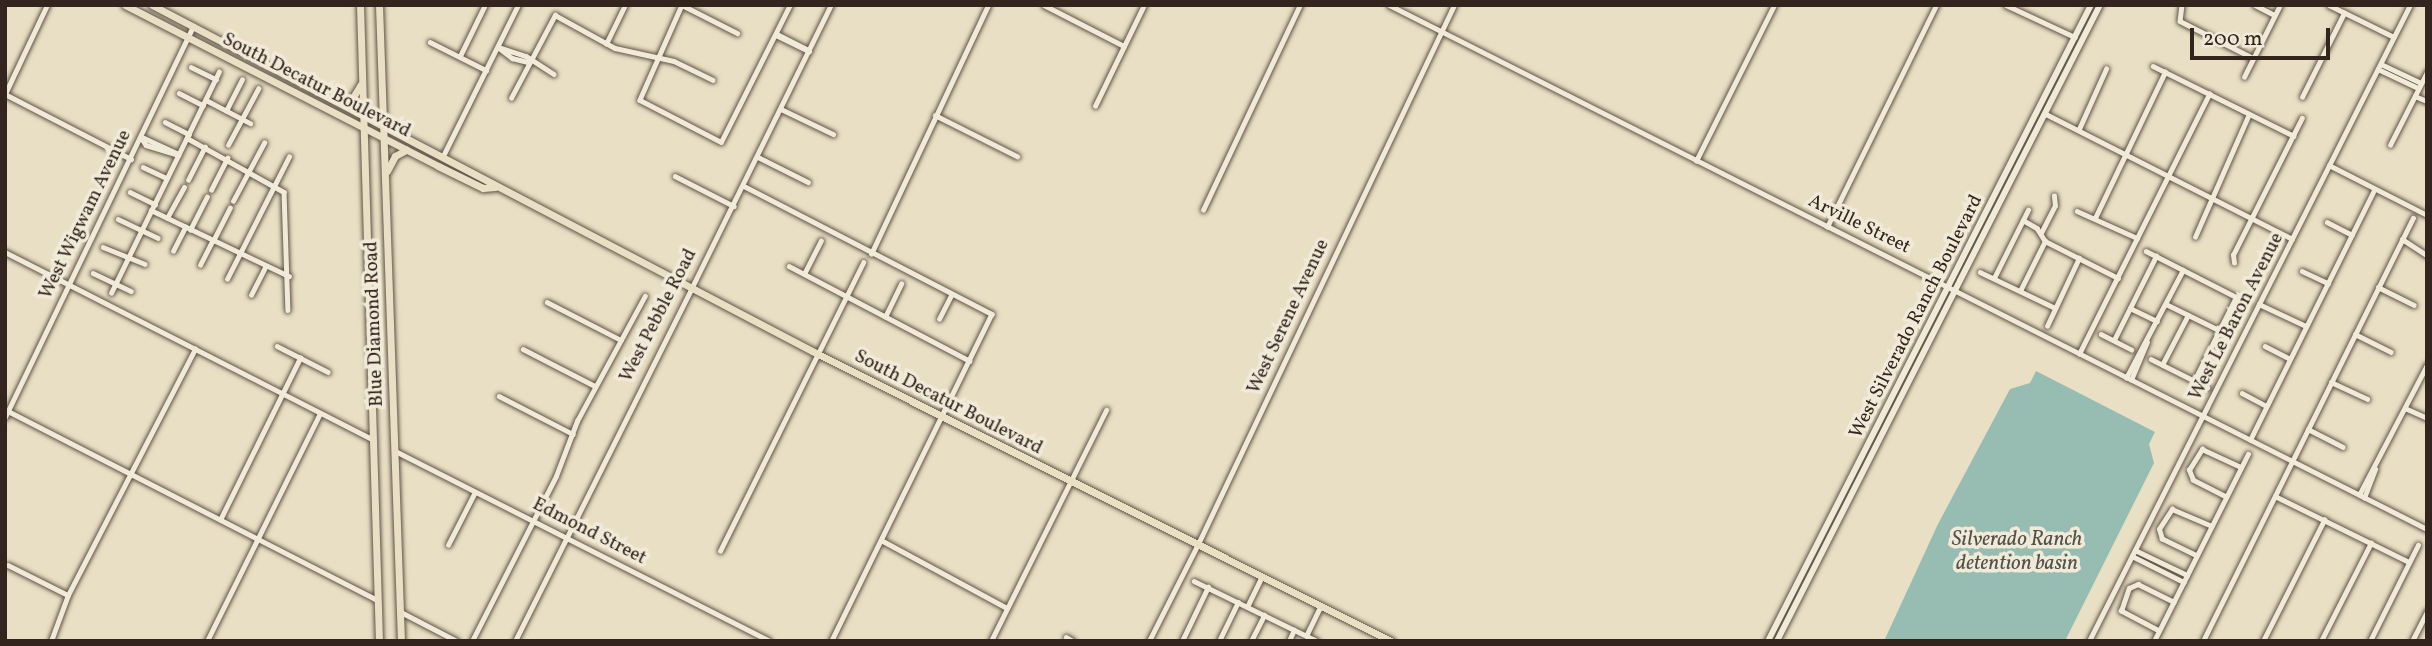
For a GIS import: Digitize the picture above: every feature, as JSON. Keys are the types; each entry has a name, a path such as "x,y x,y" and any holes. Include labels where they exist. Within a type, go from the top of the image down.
{"main road":[{"name":"South Decatur Boulevard","path":"125,5 483,188 495,187"},
{"name":"South Decatur Boulevard","path":"152,5 364,113 495,187 691,289 1069,482 1391,641"},
{"name":"Blue Diamond Road","path":"360,5 379,641"},
{"name":"Blue Diamond Road","path":"379,5 401,641"},
{"name":"West Silverado Ranch Boulevard","path":"1768,641 2046,114 2091,5"},
{"name":"West Silverado Ranch Boulevard","path":"1777,641 1953,290 2046,96 2100,5"},
{"path":"337,99 352,99 363,80"},
{"path":"2046,96 2046,114"},
{"path":"385,174 393,158 406,150"}],"street":[{"path":"47,5 5,94 131,159"},
{"path":"460,56 485,5"},
{"path":"443,156 518,5"},
{"path":"606,44 625,5"},
{"path":"737,33 682,5 640,100 721,142 790,5"},
{"name":"West Pebble Road","path":"515,641 744,186 831,5"},
{"path":"871,254 988,5"},
{"path":"1044,5 1124,46"},
{"path":"1095,106 1144,5"},
{"path":"1203,210 1300,5"},
{"name":"Arville Street","path":"1389,5 2427,529"},
{"name":"West Serene Avenue","path":"1149,641 1197,546 1454,5"},
{"path":"1696,162 1774,5"},
{"path":"1827,227 1936,5"},
{"path":"2006,5 2079,38"},
{"path":"2182,5 2178,18 2253,58"},
{"path":"2255,5 2275,15"},
{"path":"2244,78 2280,5"},
{"path":"2329,5 2394,37"},
{"name":"West Le Baron Avenue","path":"2089,641 2410,5"},
{"path":"2302,96 2344,13"},
{"path":"511,98 555,15 606,44 659,56 713,80"},
{"name":"West Wigwam Avenue","path":"7,414 193,26"},
{"path":"776,34 784,42 809,51"},
{"path":"430,42 486,70"},
{"path":"498,47 522,63 529,62 554,74"},
{"path":"2152,66 2294,136"},
{"path":"2379,66 2420,85"},
{"path":"191,67 216,79"},
{"path":"2079,129 2106,69"},
{"path":"111,293 219,72"},
{"path":"2095,218 2165,72"},
{"path":"2390,145 2427,72"},
{"path":"226,111 242,80"},
{"path":"228,145 258,89"},
{"path":"179,93 250,123"},
{"path":"2079,354 2208,94"},
{"path":"2415,96 2427,101"},
{"path":"781,109 833,134"},
{"path":"2046,114 2292,239"},
{"path":"2195,237 2249,114"},
{"path":"935,115 1017,156"},
{"path":"2234,263 2233,255 2302,118"},
{"path":"165,122 205,147 276,184 286,197 288,310"},
{"path":"141,138 146,145 179,155"},
{"path":"233,201 264,143"},
{"path":"188,180 205,147"},
{"path":"227,279 289,157"},
{"path":"758,157 808,182"},
{"path":"211,190 227,158"},
{"path":"2329,165 2427,215"},
{"path":"143,166 167,178"},
{"path":"675,176 734,206"},
{"path":"744,186 871,254 992,314 832,641"},
{"path":"167,218 184,187"},
{"path":"2250,440 2374,190"},
{"path":"130,191 155,204"},
{"path":"173,251 207,197"},
{"path":"2041,234 2055,206 2054,197"},
{"path":"200,265 230,208"},
{"path":"151,210 265,268 289,276"},
{"path":"1994,278 2028,210"},
{"path":"2077,211 2137,239"},
{"path":"2203,641 2413,218"},
{"path":"118,219 158,237"},
{"path":"2023,220 2041,234 2045,241 2118,278"},
{"path":"2327,222 2351,235"},
{"path":"2402,240 2427,255"},
{"path":"804,274 821,241"},
{"path":"2020,291 2045,241"},
{"path":"103,247 145,264"},
{"path":"2146,251 2248,303"},
{"path":"5,252 373,440"},
{"path":"2114,340 2156,256"},
{"path":"2047,326 2079,258"},
{"path":"720,551 863,263"},
{"path":"789,266 970,361"},
{"path":"251,295 265,268"},
{"path":"2129,379 2183,270"},
{"path":"2302,271 2328,283"},
{"path":"1980,272 2055,308"},
{"path":"93,273 131,291"},
{"path":"885,317 901,284"},
{"path":"2378,287 2414,305"},
{"path":"939,319 951,295"},
{"path":"472,641 533,522 595,386 645,296"},
{"path":"2194,381 2236,297"},
{"path":"547,302 621,340"},
{"path":"2166,304 2219,330"},
{"path":"2259,304 2306,326"},
{"path":"2130,308 2157,321"},
{"path":"2162,365 2188,315"},
{"path":"2101,334 2131,349"},
{"path":"2355,334 2390,352"},
{"path":"277,346 328,372"},
{"path":"2265,346 2290,359"},
{"path":"51,641 68,595 133,475 195,349"},
{"path":"523,349 595,386"},
{"path":"220,520 300,358"},
{"path":"2151,359 2207,387"},
{"path":"2362,496 2427,365"},
{"path":"2331,382 2367,399"},
{"path":"2242,393 2266,406"},
{"path":"499,396 573,434"},
{"path":"2405,408 2427,418"},
{"path":"991,641 1106,410"},
{"path":"207,641 320,413"},
{"path":"7,414 378,600"},
{"path":"2308,429 2343,447"},
{"path":"2227,497 2189,475 2202,449 2241,467"},
{"name":"Edmond Street","path":"395,451 769,641"},
{"path":"2154,641 2248,454"},
{"path":"448,545 475,492"},
{"path":"2275,496 2409,562"},
{"path":"2197,556 2159,534 2172,509 2211,526"},
{"path":"2263,641 2324,520"},
{"path":"883,541 1007,608"},
{"path":"2321,641 2371,543"},
{"path":"2371,641 2418,545"},
{"path":"2135,550 2187,575"},
{"path":"2132,556 2183,582"},
{"path":"8,565 68,595"},
{"path":"1247,607 1261,578"},
{"path":"1194,581 1317,641"},
{"path":"2159,631 2121,610 2134,584 2174,602"},
{"path":"1182,641 1208,587"},
{"path":"1219,641 1238,602"},
{"path":"1306,636 1320,607"},
{"path":"2412,641 2427,611"},
{"path":"400,612 457,641"},
{"path":"1251,641 1264,615"},
{"path":"1289,641 1294,630"},
{"path":"1066,637 1073,641"}],"water":[{"name":"Silverado Ranch detention basin","path":"2036,371 2155,432 2149,444 2154,463 2065,641 1884,641 1938,524 2010,389 2030,383"}]}
